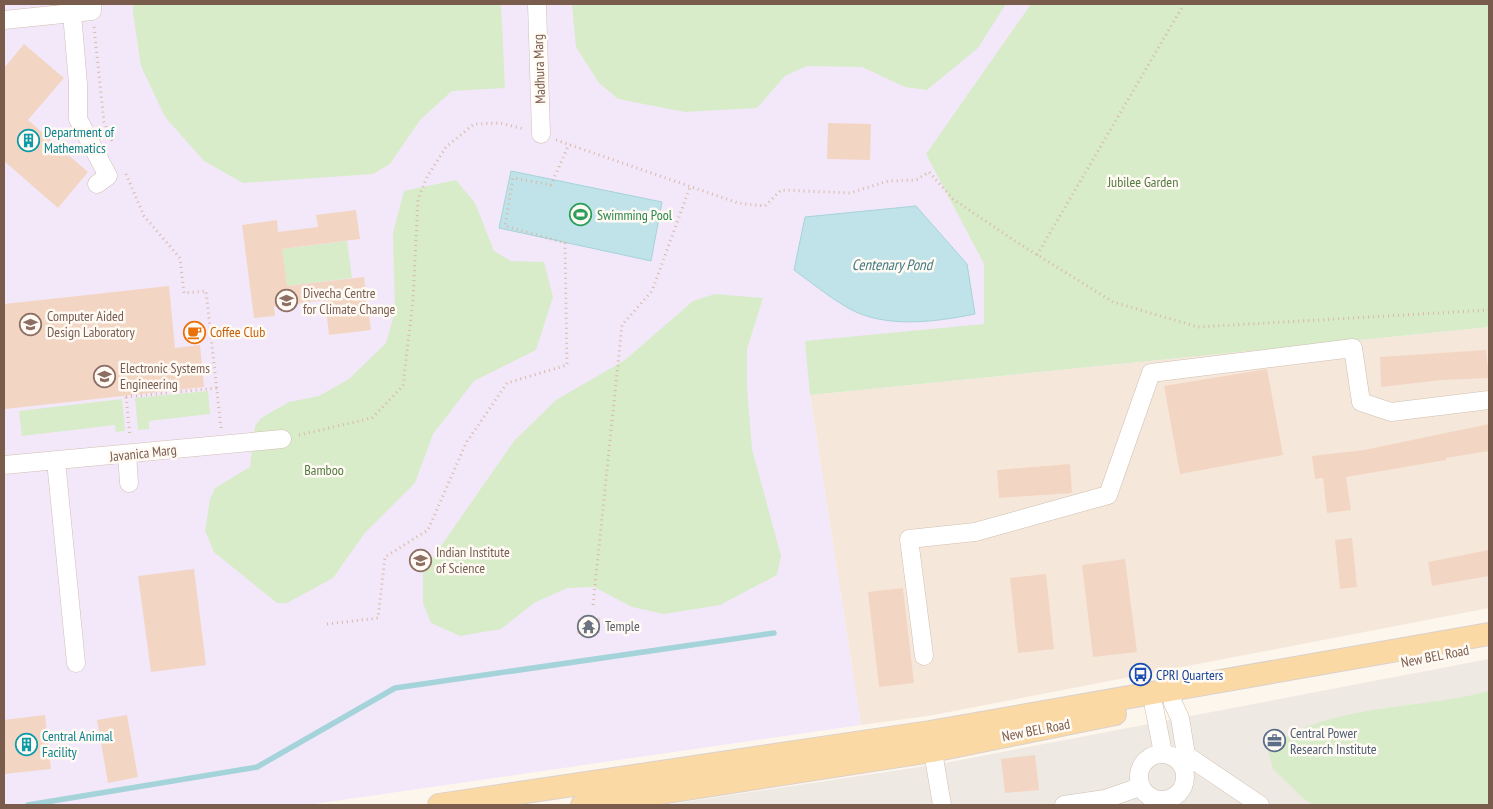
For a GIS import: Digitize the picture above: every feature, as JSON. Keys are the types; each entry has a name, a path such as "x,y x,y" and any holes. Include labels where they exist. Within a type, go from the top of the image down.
{"main road":[{"name":"New BEL Road","path":"582,805 931,741 1489,634"},
{"name":"New BEL Road","path":"931,741 1163,705 1489,646"},
{"path":"439,805 931,741"}],"lane":[{"name":"Madhura Marg","path":"537,4 541,134"},
{"path":"4,20 72,13 92,8"},
{"path":"72,13 78,84 78,119 108,176 98,184"},
{"path":"924,656 909,539 975,532 1108,495 1152,373 1353,348 1361,402 1391,412 1489,400"},
{"name":"Javanica Marg","path":"4,465 282,439"},
{"path":"129,454 129,483"},
{"path":"56,461 76,663"},
{"path":"1163,705 1163,753"},
{"path":"1163,705 1180,718 1186,755 1260,805"},
{"path":"931,741 942,805"},
{"path":"1163,753 1177,759 1184,772 1182,787 1173,802 1158,800 1145,793 1140,787 1138,779 1142,764 1155,754 1163,753"},
{"path":"1064,805 1105,799 1140,787"}],"path":[{"path":"1037,255 1184,4"},
{"path":"92,8 104,122 115,148"},
{"path":"282,439 372,418 403,386 413,300 418,199 427,177 446,147 474,124 500,123 541,134 738,203 766,206 781,190 850,193 888,181 916,180 929,172 946,194 1037,255 1113,302 1198,327 1489,310"},
{"path":"326,624 378,618 385,557 428,530 466,443 507,383 566,365 565,243 504,226 513,178 551,184 568,144"},
{"path":"122,165 144,216 180,258 184,293 206,291 223,445"},
{"path":"593,605 622,325 652,291 690,187"},
{"path":"129,454 126,396 217,388"}],"shaded area":[{"name":"Indian Institute of Science","path":"4,4 1489,4 1489,327 810,395 861,725 307,805 4,805"},
{"path":"1489,327 1489,608 928,716 861,725 810,395"},
{"name":"Central Power Research Institute","path":"1489,659 1489,805 664,805 939,764"}],"green space":[{"path":"133,4 501,4 505,88 452,91 420,120 390,164 373,174 243,183 204,161 165,117 141,66"},
{"path":"572,4 1006,4 978,48 927,90 905,87 862,67 807,66 785,76 757,108 685,112 618,99 599,83 576,47"},
{"name":"Jubilee Garden","path":"1031,4 1489,4 1489,327 810,395 805,341 984,324 984,264 926,154"},
{"name":"Bamboo","path":"456,180 475,203 494,251 511,261 544,262 553,297 536,350 474,381 433,434 415,483 364,534 333,578 287,603 277,603 214,552 205,531 210,499 215,488 250,467 255,426 261,418 289,402 319,396 349,379 386,343 395,311 393,233 404,191"},
{"path":"347,241 352,278 287,286 282,249"},
{"path":"715,294 763,298 747,349 747,389 752,449 781,556 777,575 720,605 664,614 632,607 594,587 567,588 534,603 501,629 460,636 431,623 423,603 423,572 514,441 556,400 625,360 693,301"},
{"path":"208,391 210,414 149,421 149,429 138,430 135,398"},
{"path":"122,399 125,431 116,432 115,425 22,436 19,411"},
{"path":"1489,691 1489,805 1314,805 1305,800 1273,769 1268,750 1285,737 1320,722 1368,711 1441,701"}],"water":[{"name":"Swimming Pool","path":"511,171 662,202 651,261 499,228"},
{"name":"Centenary Pond","path":"916,206 967,264 975,314 910,322 878,319 862,315 848,308 794,270 805,217"}],"building":[{"name":"Department of Mathematics","path":"24,44 64,78 28,120 88,172 58,208 4,161 4,68"},
{"path":"828,123 871,124 870,160 827,159"},
{"path":"356,210 360,239 282,249 287,286 364,277 371,330 329,335 325,300 274,307 275,316 254,318 242,225 277,220 278,232 318,227 316,215"},
{"path":"169,286 175,348 200,345 204,387 5,409 4,304"},
{"path":"1486,350 1489,378 1442,380 1381,387 1380,357"},
{"path":"1267,369 1283,455 1180,474 1164,386"},
{"path":"1489,424 1489,451 1346,477 1351,510 1327,513 1323,478 1315,479 1312,456 1364,450"},
{"path":"1070,464 1072,493 999,498 997,470"},
{"path":"1352,538 1357,587 1340,589 1335,540"},
{"path":"1489,550 1489,576 1432,586 1428,562"},
{"path":"1125,559 1137,652 1093,657 1082,565"},
{"path":"194,569 206,665 151,672 138,576"},
{"path":"1046,574 1054,649 1018,653 1010,578"},
{"path":"903,588 914,683 879,687 868,592"},
{"name":"Temple","path":"600,618 600,633 577,634 578,619"},
{"name":"Central Animal Facility","path":"45,715 51,769 4,774 4,720"},
{"path":"127,715 138,777 108,783 97,720"},
{"path":"1035,755 1039,790 1005,793 1001,759"}],"waterway":[{"path":"28,805 257,767 395,688 774,633"}],"place":[{"name":"Department of Mathematics","path":"28,140"},
{"name":"Swimming Pool","path":"581,215"},
{"name":"Divecha Centre for Climate Change","path":"287,301"},
{"name":"Computer Aided Design Laboratory","path":"31,324"},
{"name":"Coffee Club","path":"194,332"},
{"name":"Electronic Systems Engineering","path":"104,376"},
{"name":"Indian Institute of Science","path":"420,560"},
{"name":"Temple","path":"589,626"},
{"name":"CPRI Quarters","path":"1140,675"},
{"name":"Central Power Research Institute","path":"1274,741"},
{"name":"Central Animal Facility","path":"26,744"}]}
